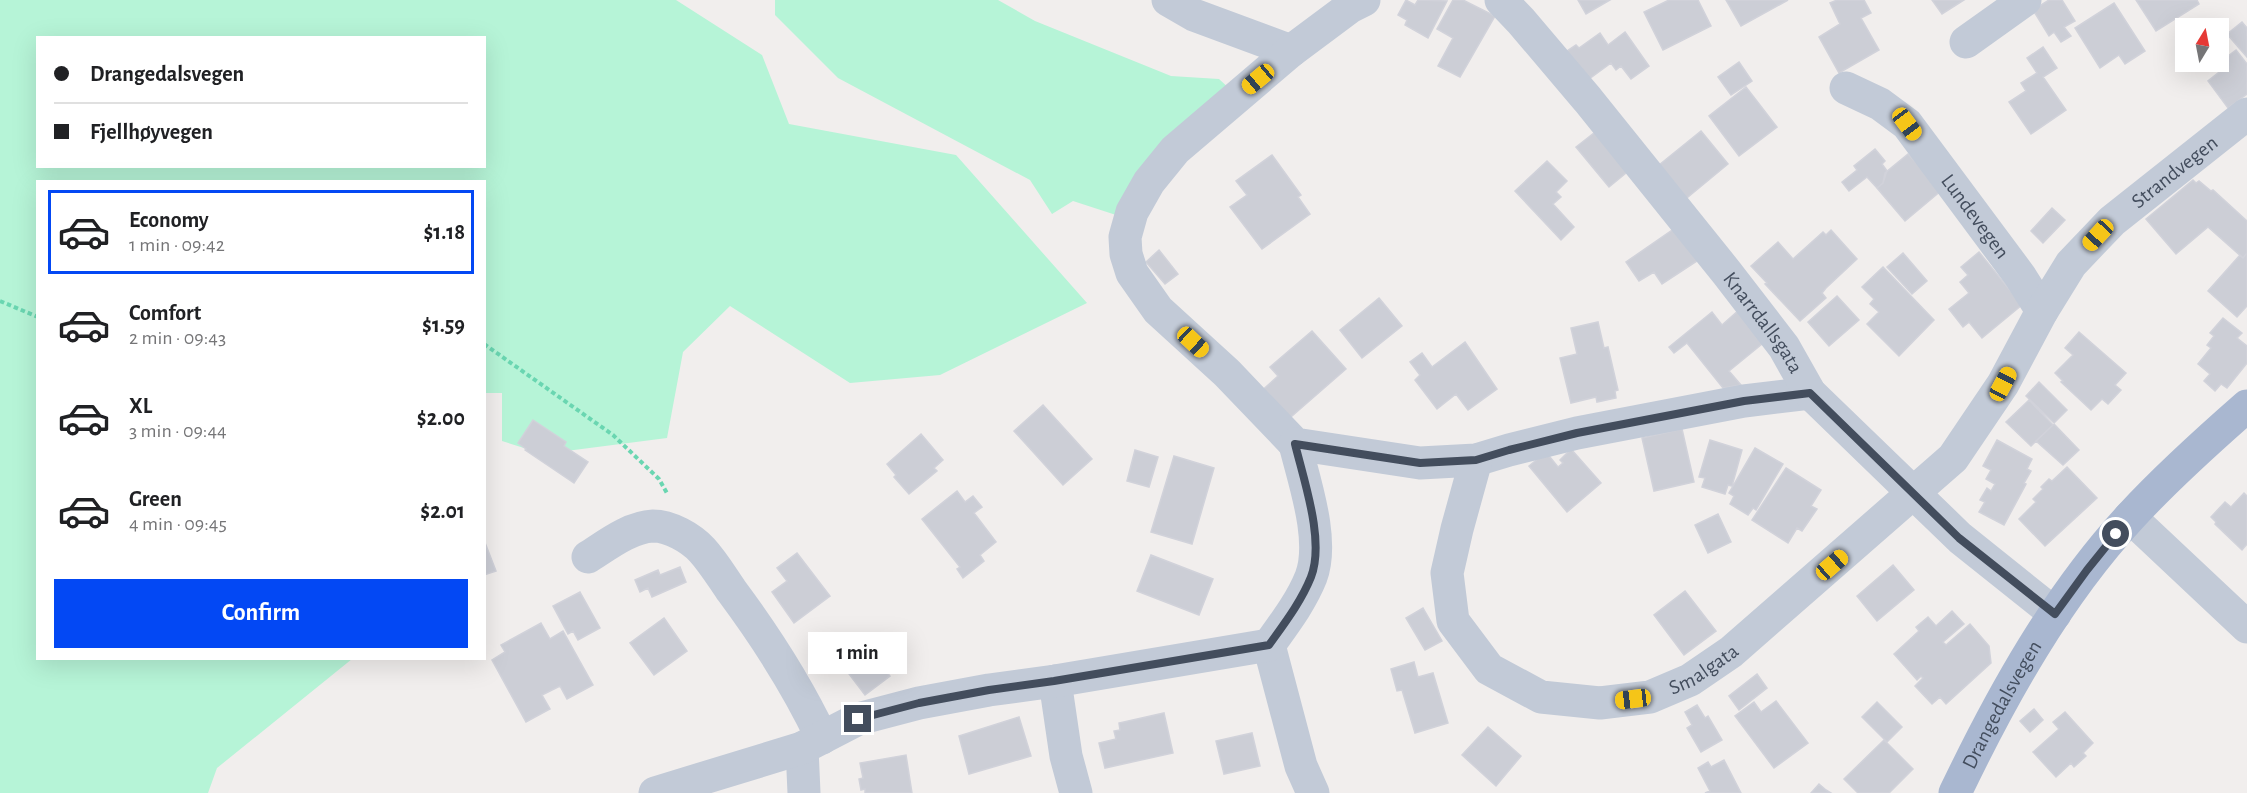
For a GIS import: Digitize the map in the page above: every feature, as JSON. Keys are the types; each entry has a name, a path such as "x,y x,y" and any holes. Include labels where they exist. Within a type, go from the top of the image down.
{"main road":[{"name":"Drangedalsvegen","path":"1955,793 1977,747 2017,675 2055,614 2087,570 2130,517 2247,406"}],"street":[{"path":"1168,0 1194,15 1292,51"},
{"path":"655,793 812,743 858,719 919,703 1269,645 1294,609 1311,576 1316,544 1295,444 1227,374 1158,310 1132,273 1126,254 1125,237 1132,212 1149,182 1175,150 1292,51 1350,7 1364,0"},
{"name":"Knarrdallsgata","path":"1501,0 1588,100 1727,273 1784,347 1810,393 1959,538 2055,614"},
{"path":"1966,42 2025,0"},
{"name":"Lundevegen","path":"1846,88 1880,104 1907,124 2020,276 2042,311"},
{"name":"Strandvegen","path":"1915,493 1953,458 2003,384 2042,311 2072,264 2112,221 2247,114"},
{"path":"1295,444 1420,463 1476,460 1577,433 1744,401 1810,393"},
{"name":"Smalgata","path":"1476,460 1456,529 1447,573 1453,621 1489,669 1541,697 1600,703 1650,697 1690,680 1731,652 1915,493"},
{"path":"2130,517 2247,627"},
{"path":"588,557 639,529 655,526 669,529 687,538 701,549 759,627 803,697 812,743 804,793"},
{"path":"1269,645 1301,766 1313,793"},
{"path":"1054,681 1066,756 1076,793"}],"path":[{"path":"0,301 36,316"},
{"path":"486,345 612,435 659,479 671,499"}],"green space":[{"path":"0,0 676,0 762,55 789,124 956,155 1087,303 940,375 850,383 730,306 683,352 667,438 543,454 502,441 502,393 486,393 486,180 36,180 36,660 351,660 217,768 208,793 0,793"},
{"path":"775,0 998,0 1035,21 1171,76 1219,79 1231,90 1116,215 1073,201 1052,214 1030,180 838,78 775,15"}],"building":[{"path":"1406,0 1415,5 1418,0 1447,1 1428,38 1405,25 1407,20 1398,15"},
{"path":"1453,0 1463,0 1495,16 1460,77 1438,66 1453,38 1437,29"},
{"path":"1578,0 1610,0 1586,14"},
{"path":"1669,0 1698,0 1711,26 1663,50 1644,12"},
{"path":"1726,0 1788,0 1741,26"},
{"path":"1837,0 1864,0 1871,13 1861,18 1879,50 1839,73 1819,37 1840,24 1830,3"},
{"path":"1932,0 1964,0 1942,14"},
{"path":"2049,0 2062,0 2075,21 2064,27 2071,36 2061,42 2054,32 2049,36 2033,10"},
{"path":"2136,0 2197,0 2199,4 2156,31"},
{"path":"2114,3 2145,51 2125,64 2119,55 2100,68 2075,28"},
{"path":"2242,22 2247,28 2247,57 2229,36 2229,32"},
{"path":"1625,32 1649,66 1631,79 1621,66 1616,70 1611,63 1585,82 1564,53 1576,45 1579,48 1600,33 1608,45"},
{"path":"2043,47 2057,68 2043,77 2066,110 2031,134 2009,102 2026,91 2021,83 2037,73 2027,58"},
{"path":"2236,50 2247,64 2247,94 2228,108 2208,81 2219,72 2229,72 2229,55"},
{"path":"1739,62 1752,81 1731,95 1718,77"},
{"path":"1746,87 1777,127 1739,156 1709,116"},
{"path":"1599,129 1631,169 1609,187 1576,147"},
{"path":"1701,131 1728,164 1682,202 1654,169"},
{"path":"1875,149 1885,161 1882,164 1887,171 1883,183 1877,188 1867,177 1849,191 1842,182 1857,170 1854,166"},
{"path":"1908,154 1942,190 1905,221 1877,188 1883,183 1885,173"},
{"path":"1272,155 1301,195 1298,197 1310,214 1262,249 1230,207 1247,195 1236,181"},
{"path":"1547,161 1567,181 1556,192 1561,197 1553,204 1574,227 1561,240 1515,191"},
{"path":"2193,180 2213,190 2247,221 2247,253 2243,258 2208,227 2176,254 2146,219"},
{"path":"2052,208 2065,220 2043,243 2031,231"},
{"path":"1678,226 1700,259 1662,284 1654,272 1639,281 1626,262"},
{"path":"1831,230 1857,259 1822,293 1826,298 1800,321 1751,266 1778,242 1793,259 1823,232 1826,235"},
{"path":"1159,250 1178,274 1165,284 1146,262"},
{"path":"1979,252 2022,305 1982,338 1969,322 1963,327 1949,309 1969,293 1960,282 1968,275 1961,267"},
{"path":"1903,253 1927,281 1912,294 1887,267"},
{"path":"2247,253 2247,306 2237,317 2208,291 2240,255 2243,258"},
{"path":"1883,267 1934,320 1899,356 1867,324 1879,312 1870,304 1874,299 1862,287"},
{"path":"1837,296 1859,320 1829,346 1808,322"},
{"path":"1379,298 1402,326 1362,358 1340,330"},
{"path":"1740,309 1767,340 1729,371 1741,385 1723,388 1687,343 1674,353 1669,347 1712,312 1722,325"},
{"path":"2223,318 2242,333 2237,338 2247,346 2247,363 2227,388 2221,384 2215,391 2204,381 2210,374 2198,364 2211,348 2207,345 2214,336 2210,333"},
{"path":"1598,322 1604,348 1608,347 1618,390 1615,391 1616,398 1597,402 1596,397 1571,403 1560,358 1577,354 1571,328"},
{"path":"1312,331 1346,369 1284,423 1258,394 1278,376 1270,367"},
{"path":"2079,332 2126,373 2115,385 2121,390 2108,404 2102,399 2091,410 2061,382 2063,381 2055,373 2073,355 2065,348"},
{"path":"1465,342 1497,389 1468,410 1456,394 1437,409 1415,380 1420,375 1410,362 1422,353 1432,367"},
{"path":"2039,382 2067,410 2054,423 2026,396"},
{"path":"2029,400 2053,425 2031,446 2006,422"},
{"path":"1043,405 1092,459 1063,485 1014,431"},
{"path":"533,420 566,442 564,446 588,462 574,483 518,443"},
{"path":"2054,424 2079,450 2063,465 2036,441"},
{"path":"1682,429 1694,482 1654,491 1642,438"},
{"path":"921,434 943,460 934,468 937,471 909,494 894,477 896,475 887,464"},
{"path":"1710,440 1742,450 1732,486 1728,485 1725,494 1702,487 1705,478 1699,477"},
{"path":"1997,440 2032,459 2027,469 2031,471 2024,483 2026,484 2004,525 1979,512 1985,502 1980,500 1987,488 1991,491 1995,484 1986,479 1991,470 1983,466"},
{"path":"1755,448 1783,464 1756,510 1753,508 1748,515 1730,504 1734,496 1729,493"},
{"path":"1571,449 1601,483 1567,512 1529,466 1546,452 1558,467 1563,463 1560,460"},
{"path":"1135,450 1158,457 1149,487 1127,481"},
{"path":"1174,456 1214,468 1192,544 1151,532"},
{"path":"2067,467 2097,498 2045,546 2019,519 2036,502 2033,499 2043,489 2041,487 2049,479 2052,481"},
{"path":"1786,468 1821,490 1811,506 1817,509 1802,531 1797,528 1788,543 1752,520"},
{"path":"957,491 965,502 973,496 982,507 974,513 996,542 980,555 984,561 963,578 957,569 960,567 922,519"},
{"path":"2244,493 2247,496 2247,544 2242,550 2215,524 2216,522 2211,517 2225,502 2231,507"},
{"path":"1718,514 1731,542 1708,553 1695,525"},
{"path":"486,545 496,571 486,574"},
{"path":"797,553 830,596 794,623 772,592 787,581 777,568"},
{"path":"1151,555 1213,579 1199,615 1137,591"},
{"path":"1893,565 1914,590 1877,621 1857,596"},
{"path":"680,567 686,582 652,597 648,588 640,592 635,580 658,570 660,575"},
{"path":"1685,591 1716,631 1684,655 1654,615"},
{"path":"580,592 600,628 578,640 573,631 568,634 553,606"},
{"path":"1423,608 1442,641 1425,650 1406,618"},
{"path":"1952,611 1964,624 1943,642 1946,645 1970,624 1989,646 1991,663 1946,704 1940,697 1932,704 1915,686 1923,678 1921,676 1917,680 1894,654 1919,631 1916,627 1928,617 1936,626"},
{"path":"664,618 687,651 654,675 630,643"},
{"path":"541,623 550,639 563,631 593,685 567,699 560,686 542,695 550,709 526,722 492,660 505,652 501,645"},
{"path":"874,656 890,676 865,695 849,674"},
{"path":"1414,662 1418,677 1433,673 1448,723 1415,733 1402,690 1397,691 1391,669"},
{"path":"1757,674 1767,688 1739,710 1729,696"},
{"path":"1776,701 1808,743 1774,768 1735,716 1754,702 1761,712"},
{"path":"1877,702 1902,727 1887,742 1862,717"},
{"path":"1697,705 1705,718 1708,716 1722,740 1701,752 1687,728 1692,725 1685,712"},
{"path":"2034,709 2043,720 2030,732 2020,721"},
{"path":"2065,712 2093,743 2083,753 2086,756 2074,767 2071,763 2056,777 2033,752 2059,729 2053,722"},
{"path":"1164,713 1173,753 1105,768 1099,743 1116,739 1114,731 1120,730 1119,723"},
{"path":"1019,717 1031,756 969,774 959,736"},
{"path":"1488,727 1521,756 1496,786 1462,755"},
{"path":"1252,733 1260,766 1224,774 1216,741"},
{"path":"1884,740 1913,769 1889,793 1858,793 1844,779"},
{"path":"906,755 912,793 865,793 865,789 861,790 859,779 863,778 860,763"},
{"path":"1724,760 1741,793 1705,793 1710,791 1698,768 1708,762 1711,767"},
{"path":"1819,784 1826,790 1831,793 1811,793"}],"route":[{"path":"858,719 919,703 989,690 1269,645 1294,609 1311,576 1316,544 1295,444 1420,463 1476,460 1577,433 1744,401 1810,393 1959,538 2055,614 2116,534"}]}
